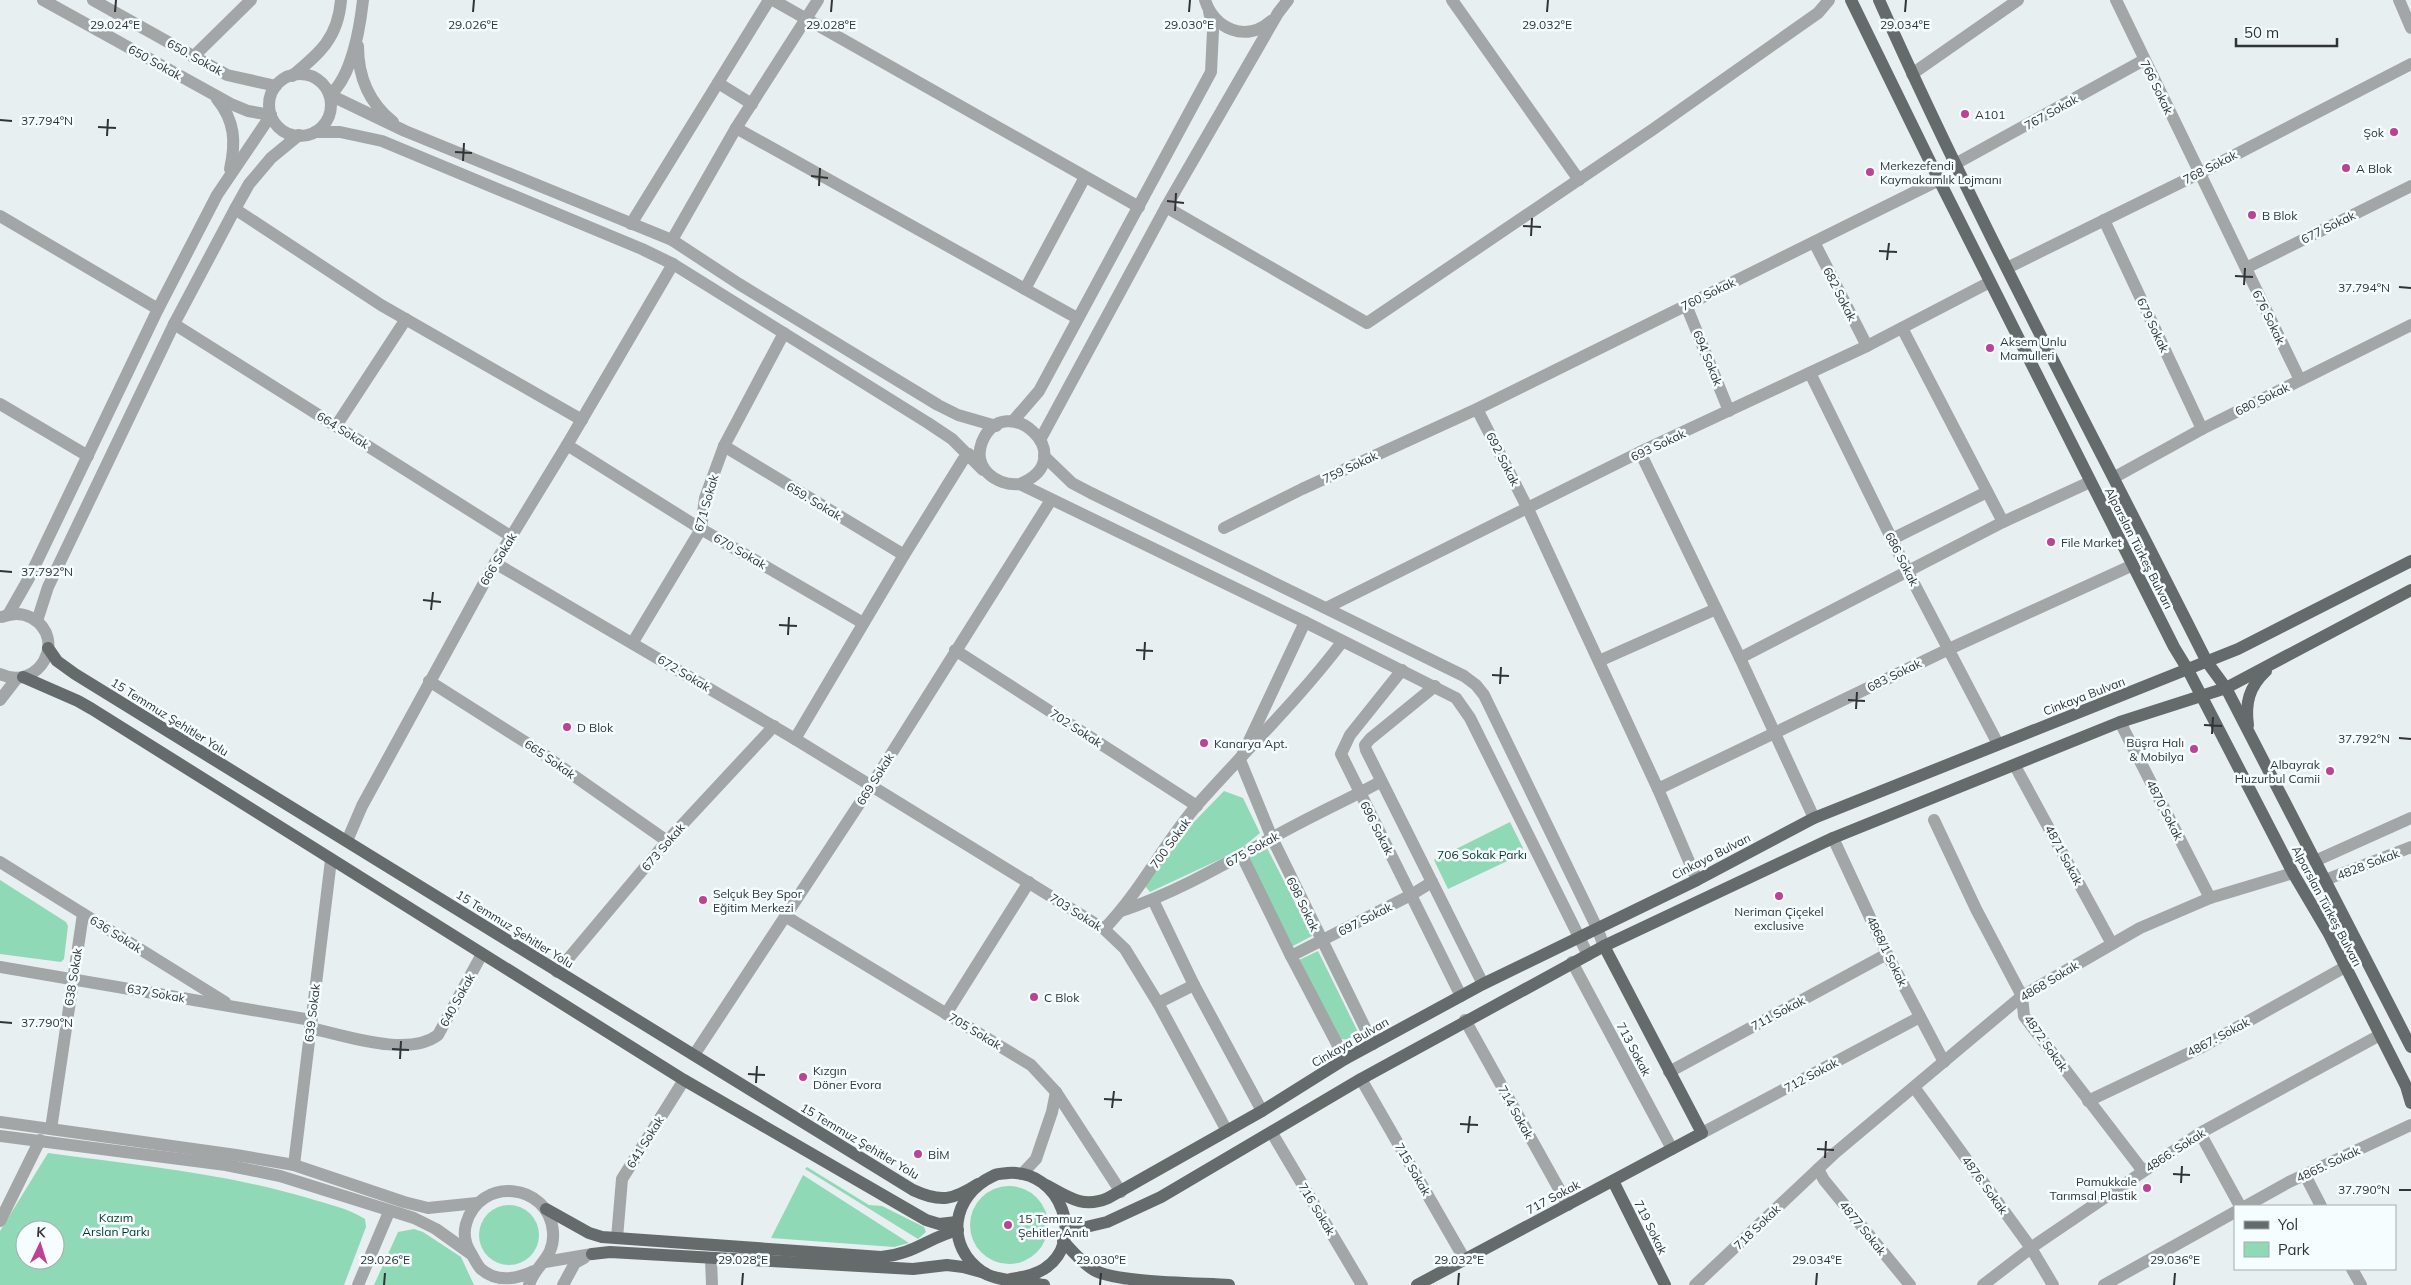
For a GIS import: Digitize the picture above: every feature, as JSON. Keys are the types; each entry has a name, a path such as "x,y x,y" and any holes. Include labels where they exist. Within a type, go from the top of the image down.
{"main road":[{"name":"Alparslan Türkeş Bulvarı","path":"1851,0 1938,180 2090,482 2174,647 2188,670 2293,872 2329,934 2406,1086 2411,1103"},
{"name":"Alparslan Türkeş Bulvarı","path":"1879,0 1912,74 2007,268 2115,477 2206,662 2226,688 2411,1046"},
{"name":"Cinkaya Bulvarı","path":"1046,1185 1068,1197 1088,1204 1098,1203 1121,1192 1262,1111 1345,1059 1483,984 1697,880 1814,818 2238,649 2411,561"},
{"path":"1064,1237 1106,1222 1161,1197 1465,1020 1604,946 1833,838 2016,766 2120,722 2226,688 2411,590"},
{"name":"15 Temmuz Şehitler Yolu","path":"48,648 57,661 68,670 913,1190 927,1197 949,1198 960,1195 978,1184"},
{"path":"2250,735 2247,706 2251,688 2276,662"},
{"path":"20,677 78,701 684,1080 926,1220 957,1226"},
{"name":"713 Sokak","path":"1604,946 1702,1133"},
{"name":"717 Sokak","path":"1417,1285 1702,1133"},
{"path":"985,1273 969,1260 959,1241 957,1226 964,1200 978,1184 996,1174 1022,1174 1038,1179 1054,1192 1064,1211 1064,1237 1059,1252 1045,1268 1029,1276 1011,1279"},
{"name":"719 Sokak","path":"1613,1181 1665,1285"},
{"path":"546,1209 588,1233 617,1238 881,1257 908,1252 957,1226"},
{"path":"1064,1237 1088,1267 1102,1274 1128,1278 1229,1285"},
{"path":"592,1254 610,1252 913,1269 947,1266 963,1267 1044,1285"}],"street":[{"name":"650 Sokak","path":"43,0 212,94 248,111 270,114"},
{"name":"650. Sokak","path":"93,0 227,75 276,86"},
{"path":"193,57 251,0"},
{"path":"341,0 338,20 330,40 318,54 292,76 276,86 269,98 270,114 278,128 286,133 299,135 315,132 340,132 382,141 642,248 673,264 928,423 952,439 990,477 1000,483 1020,484 1436,686 1456,698 1470,718 1518,812 1577,938 1588,955"},
{"path":"363,0 358,36 358,62 362,78 369,95 381,112 404,131"},
{"path":"631,224 771,0 1139,207"},
{"path":"672,240 736,128 818,0"},
{"path":"1040,440 1166,207 1278,13 1283,0"},
{"path":"1207,6 1217,22 1229,30 1254,32 1265,27 1288,0"},
{"path":"1452,0 1579,180"},
{"path":"1166,207 1367,323 1579,180 1818,13 1829,0"},
{"path":"1912,74 2018,0"},
{"name":"766 Sokak","path":"2116,0 2200,173"},
{"path":"2399,0 2411,28"},
{"path":"1013,422 1039,391 1211,72 1213,31 1207,6"},
{"path":"315,132 328,117 330,95 344,74 358,36"},
{"name":"767 Sokak","path":"1957,163 2144,60"},
{"name":"768 Sokak","path":"2007,268 2200,173 2411,64"},
{"path":"292,76 311,77 319,82 330,95 404,131 672,240 739,284 938,405 958,415 996,426 1013,422 1032,429 1040,440 1044,456 1072,483 1464,676 1476,685 1484,695 1604,946"},
{"path":"718,83 752,104"},
{"path":"212,94 225,109 233,126 234,153 228,177"},
{"path":"4,616 30,578 158,309 228,177 270,114"},
{"path":"736,128 1077,318"},
{"path":"37,621 48,587 174,324 235,209 249,184 271,158 299,135"},
{"name":"676 Sokak","path":"2200,173 2300,380"},
{"path":"1025,289 1085,177"},
{"name":"760 Sokak","path":"1477,409 1938,180"},
{"name":"677 Sokak","path":"2246,268 2411,186"},
{"path":"235,209 406,319 582,420"},
{"path":"0,216 158,309"},
{"name":"679 Sokak","path":"2104,220 2202,429"},
{"name":"682 Sokak","path":"1814,242 1867,346"},
{"name":"666 Sokak","path":"347,841 362,806 495,563 582,420 673,264"},
{"name":"693 Sokak","path":"1326,608 1640,452 1867,346 1990,282"},
{"name":"694 Sokak","path":"1686,305 1729,411"},
{"path":"336,426 406,319"},
{"name":"664 Sokak","path":"174,324 512,537"},
{"name":"680 Sokak","path":"2115,477 2202,429 2411,325"},
{"path":"1902,328 2003,522"},
{"name":"671 Sokak","path":"633,642 701,529 705,498 724,446 784,333"},
{"name":"686 Sokak","path":"1810,373 1908,572 1998,744"},
{"path":"0,404 88,456"},
{"name":"692 Sokak","path":"1477,409 1528,509 1599,661 1658,789 1697,880"},
{"name":"759 Sokak","path":"1224,528 1302,489 1477,409"},
{"path":"990,477 982,463 980,447 985,437 996,426"},
{"name":"670 Sokak","path":"567,445 701,529 863,622"},
{"name":"659. Sokak","path":"724,446 904,555"},
{"path":"1640,452 1740,658 1814,818"},
{"path":"795,739 863,622 968,454"},
{"path":"1020,484 1036,474 1044,456"},
{"path":"1740,658 2003,522 2090,482"},
{"path":"1892,539 1987,492"},
{"name":"669 Sokak","path":"694,1055 871,786 1051,500"},
{"name":"672 Sokak","path":"495,563 633,642 871,786"},
{"name":"683 Sokak","path":"1658,789 1949,649 2133,565"},
{"path":"1599,661 1716,609"},
{"path":"0,700 20,677 40,667 48,648 48,638 37,621 18,614 4,616"},
{"name":"700 Sokak","path":"1240,760 1305,622"},
{"name":"700 Sokak","path":"1104,929 1121,911 1197,806 1240,760 1342,642"},
{"name":"702 Sokak","path":"955,650 1197,806"},
{"name":"696 Sokak","path":"1402,670 1350,735 1341,754 1359,794 1412,894 1461,996"},
{"path":"0,674 20,677"},
{"name":"665 Sokak","path":"429,681 530,745 667,841"},
{"name":"696 Sokak","path":"1436,686 1365,745 1368,758 1483,984"},
{"name":"4870 Sokak","path":"2120,722 2210,898"},
{"name":"673 Sokak","path":"557,972 667,841 774,726"},
{"name":"698 Sokak","path":"1240,760 1272,838 1373,1044"},
{"name":"4871 Sokak","path":"2016,766 2112,944"},
{"name":"675 Sokak","path":"1121,911 1153,900 1242,856 1272,838 1380,782"},
{"name":"703 Sokak","path":"871,786 1104,929 1125,949 1158,1003 1227,1131"},
{"path":"2315,861 2411,818"},
{"name":"4872 Sokak","path":"1934,820 1976,908 2022,996 2024,1016 2143,1171"},
{"name":"4868/1 Sokak","path":"1833,838 1887,954 1944,1062"},
{"name":"4828 Sokak","path":"2325,880 2411,847"},
{"path":"1242,856 1291,956 1345,1059"},
{"name":"639 Sokak","path":"294,1166 331,860"},
{"name":"636 Sokak","path":"0,862 231,1006"},
{"name":"4868 Sokak","path":"1818,1169 2022,996 2140,928 2210,898 2293,872"},
{"path":"946,1014 1029,882"},
{"name":"697 Sokak","path":"1291,956 1432,882"},
{"path":"1153,900 1194,985 1262,1111"},
{"name":"638 Sokak","path":"51,1129 83,914"},
{"name":"705 Sokak","path":"785,916 1031,1064 1056,1092 1121,1192"},
{"name":"640 Sokak","path":"310,1024 395,1046 415,1045 431,1040 438,1035 482,954"},
{"name":"711 Sokak","path":"1670,1072 1887,954"},
{"name":"713 Sokak","path":"1572,962 1672,1150"},
{"name":"637 Sokak","path":"0,967 231,1006 310,1024"},
{"name":"4867. Sokak","path":"2088,1101 2202,1046 2345,967"},
{"path":"1158,1003 1194,985"},
{"name":"712 Sokak","path":"1702,1133 1920,1017"},
{"name":"714 Sokak","path":"1465,1020 1568,1205"},
{"name":"4866. Sokak","path":"1982,1285 2031,1248 2200,1133 2380,1035"},
{"name":"715 Sokak","path":"1361,1079 1465,1260"},
{"name":"641 Sokak","path":"617,1238 622,1179 684,1080"},
{"name":"4876. Sokak","path":"1914,1087 2031,1248 2053,1285"},
{"path":"1022,1174 1036,1159 1052,1112 1056,1092"},
{"path":"0,1122 236,1155 294,1166 428,1208 477,1203 500,1191 514,1191 529,1195 546,1209 553,1232 552,1247 545,1262 534,1271 520,1278 505,1279 492,1276 480,1268"},
{"name":"4865. Sokak","path":"2248,1205 2305,1175 2411,1126"},
{"name":"716 Sokak","path":"1272,1133 1362,1285"},
{"path":"2200,1133 2239,1205"},
{"path":"0,1136 226,1164 280,1176 389,1212 414,1218 436,1229 471,1254"},
{"path":"0,1220 40,1140"},
{"name":"718 Sokak","path":"1695,1285 1818,1169"},
{"name":"4877 Sokak","path":"1818,1169 1824,1180 1910,1285"},
{"path":"2305,1175 2320,1205"},
{"path":"477,1203 468,1217 465,1230 466,1244 480,1268 487,1285"},
{"path":"358,1285 389,1212"},
{"path":"2104,1285 2234,1213"},
{"path":"545,1262 592,1254"},
{"path":"563,1285 575,1263 592,1254"},
{"path":"711,1259 712,1285"},
{"path":"530,1285 534,1271"}],"green space":[{"path":"1224,791 1243,798 1260,833 1238,851 1150,892 1145,886 1190,826"},
{"name":"706 Sokak Parkı","path":"1510,822 1523,848 1520,855 1448,889 1434,860"},
{"path":"1267,848 1312,936 1291,947 1247,858"},
{"path":"0,880 66,922 68,926 64,959 61,962 0,954"},
{"path":"1318,951 1357,1030 1357,1035 1349,1040 1341,1039 1299,960"},
{"name":"Kazım Arslan Parkı","path":"48,1153 244,1182 330,1204 365,1219 366,1227 344,1285 0,1285 0,1231"},
{"path":"807,1167 869,1205 882,1206 924,1227 926,1232 918,1239 805,1169"},
{"path":"803,1175 909,1243 894,1247 771,1238"},
{"path":"1009,1186 1024,1189 1037,1197 1045,1210 1048,1225 1045,1240 1037,1253 1024,1261 1009,1264 994,1261 981,1253 973,1240 970,1225 973,1210 981,1197 994,1189"},
{"path":"503,1205 515,1205 526,1210 534,1218 539,1229 537,1247 526,1260 515,1265 503,1265 492,1260 484,1252 479,1241 479,1229 484,1218 492,1210"},
{"path":"414,1229 423,1232 461,1257 474,1285 374,1285 398,1232"}],"place":[{"name":"A101","path":"1965,114"},
{"name":"Şok","path":"2394,132"},
{"name":"A Blok","path":"2346,168"},
{"name":"Merkezefendi Kaymakamlık Lojmanı","path":"1870,172"},
{"name":"B Blok","path":"2252,215"},
{"name":"Aksem Unlu Mamulleri","path":"1990,348"},
{"name":"File Market","path":"2051,542"},
{"name":"D Blok","path":"567,727"},
{"name":"Kanarya Apt.","path":"1204,743"},
{"name":"Büşra Halı & Mobilya","path":"2194,749"},
{"name":"Albayrak Huzurbul Camii","path":"2330,771"},
{"name":"Neriman Çiçekel exclusive","path":"1779,896"},
{"name":"Selçuk Bey Spor Eğitim Merkezi","path":"703,900"},
{"name":"C Blok","path":"1034,997"},
{"name":"Kızgın Döner Evora","path":"803,1077"},
{"name":"BİM","path":"918,1154"},
{"name":"Pamukkale Tarımsal Plastik","path":"2147,1188"},
{"name":"15 Temmuz Şehitler Anıtı","path":"1008,1225"}]}
